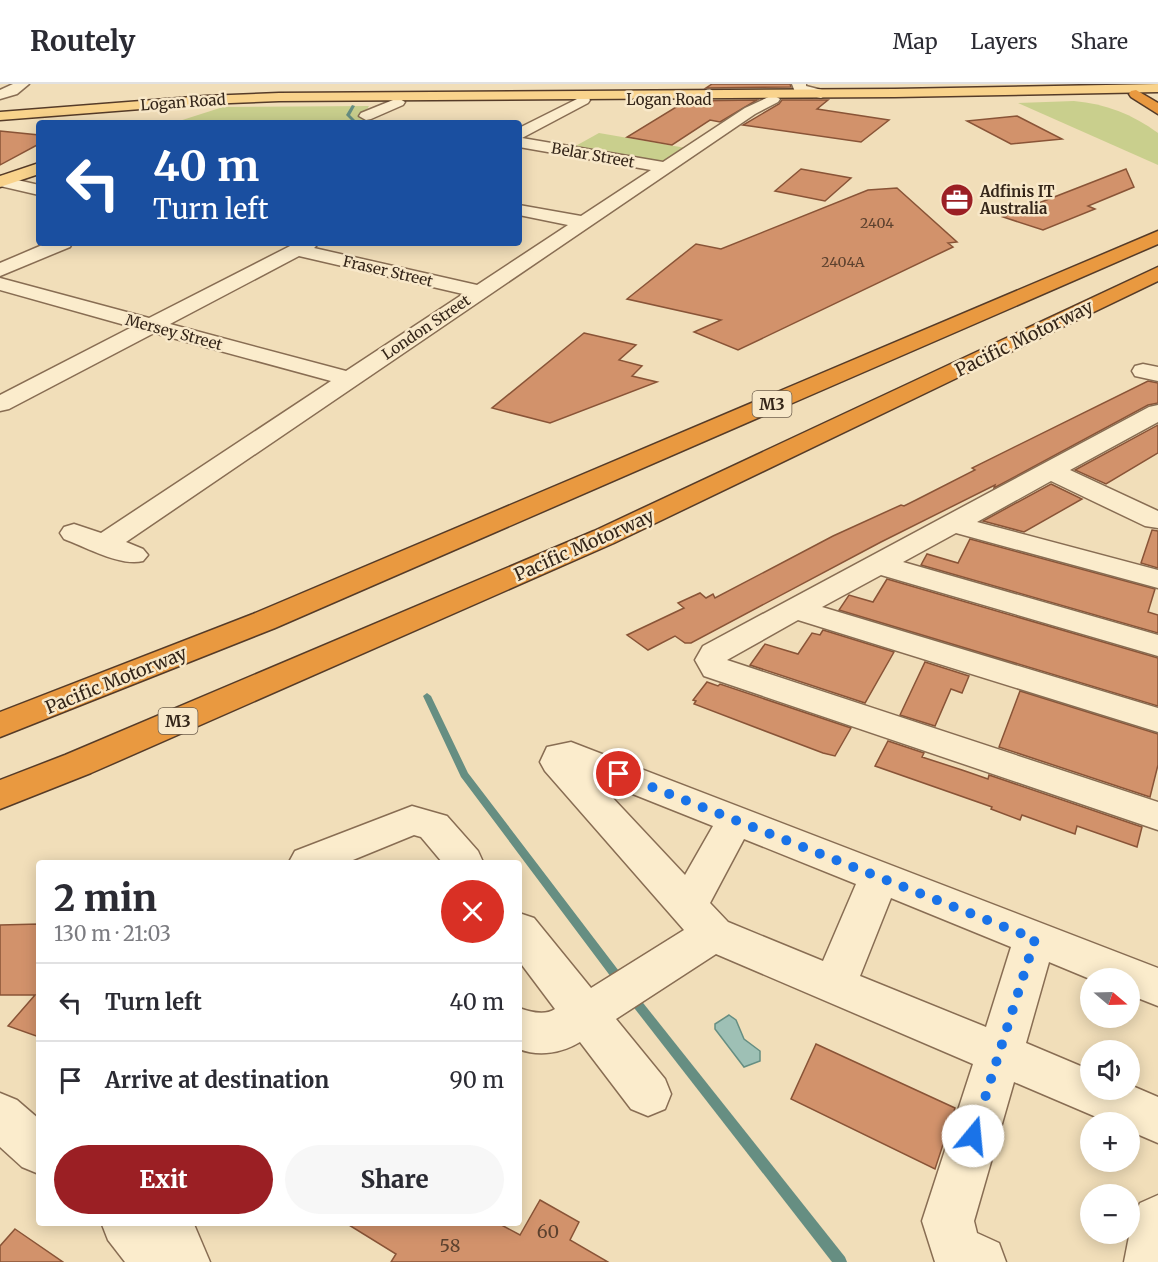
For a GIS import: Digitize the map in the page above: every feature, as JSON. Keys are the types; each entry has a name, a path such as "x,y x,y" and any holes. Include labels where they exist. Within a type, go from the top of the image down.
{"highway":[{"path":"1129,89 1158,110"},
{"path":"1030,292 1039,275 1127,230"},
{"name":"Pacific Motorway","path":"0,725 264,621 1158,237"},
{"name":"Pacific Motorway","path":"0,795 78,764 593,542 1158,273"},
{"path":"960,369 1010,359 1158,293"}],"main road":[{"path":"210,102 231,98 259,85"},
{"path":"179,117 210,102 259,85 279,96"},
{"name":"Logan Road","path":"0,118 210,102 720,99 821,94 1158,88"},
{"path":"1057,89 1083,91 1090,94"},
{"name":"Logan Road","path":"231,98 1090,94 1129,89 1158,94"},
{"name":"Logan Road","path":"0,118 210,102"},
{"path":"151,119 189,105"},
{"path":"111,111 127,116 129,120"},
{"path":"0,179 36,161"},
{"path":"0,179 36,169"}],"street":[{"path":"0,95 22,84"},
{"name":"London Street","path":"104,544 793,84"},
{"path":"799,84 801,89 821,94"},
{"path":"720,99 744,106 750,111"},
{"path":"522,132 584,100"},
{"path":"366,116 398,102"},
{"name":"Belar Street","path":"522,143 667,168"},
{"path":"0,179 36,189"},
{"path":"522,211 584,222"},
{"path":"0,270 56,246"},
{"path":"0,404 304,247"},
{"name":"Fraser Street","path":"304,247 480,292"},
{"name":"Mersey Street","path":"0,284 348,379"},
{"path":"1158,412 714,653 711,660 716,668 1158,816"},
{"path":"1051,471 1155,520"},
{"path":"954,524 1158,579"},
{"path":"74,533 133,555"},
{"path":"877,564 1158,646"},
{"path":"795,609 1158,720"},
{"path":"1158,987 571,755 560,756 558,762 700,920 835,984 1158,1120"},
{"path":"314,860 412,820 434,826 462,860"},
{"path":"522,1030 556,1034 613,997 700,920 735,821"},
{"path":"835,984 879,878"},
{"path":"522,934 570,992 613,997"},
{"path":"980,1262 956,1250 948,1221 998,1052 1035,939"},
{"path":"613,997 648,1094"},
{"path":"0,1116 36,1147"},
{"path":"1150,1262 1158,1221"},
{"path":"129,1226 144,1244 151,1262"},
{"path":"168,1226 184,1262"}],"green space":[{"path":"1074,101 1118,111 1158,133 1158,165 1018,103"},
{"path":"369,106 362,118 365,120 182,120 223,107"},
{"path":"599,133 686,148 665,162 660,162 572,148"}],"water":[{"path":"729,1015 736,1020 744,1039 760,1051 760,1061 744,1067 715,1029 715,1024"}],"building":[{"path":"712,84 790,84 791,87 706,88"},
{"path":"757,100 720,122 710,120 672,145 627,137 686,101"},
{"path":"782,100 828,100 817,109 889,120 861,142 743,125"},
{"path":"1017,116 1062,139 1011,144 967,121"},
{"path":"0,131 36,135 36,146 0,165"},
{"path":"801,169 851,178 825,201 775,191"},
{"path":"1126,169 1134,187 1088,206 1095,209 1043,230 1003,217"},
{"path":"897,188 957,242 948,243 953,247 738,350 694,332 721,320 627,299 696,244 721,249 868,190"},
{"path":"584,333 636,345 619,360 642,366 632,376 657,382 550,423 492,408"},
{"path":"1148,381 1158,383 1158,403 1148,405 994,488 995,485 881,542 691,643 685,643 675,636 648,650 627,635 684,608 678,603 700,593 706,598 713,594 715,598 833,536 901,505 904,506 975,470 972,468"},
{"path":"1158,425 1158,453 1106,484 1075,470"},
{"path":"1051,484 1082,499 1024,532 983,521"},
{"path":"1152,530 1158,531 1158,568 1141,563"},
{"path":"970,539 1155,589 1148,612 1158,615 1158,633 921,565 927,554 958,563"},
{"path":"887,579 1158,658 1158,706 839,610 849,595 873,602"},
{"path":"823,630 894,652 865,703 750,665 765,644 798,654 812,633 820,635"},
{"path":"925,662 969,676 962,693 951,689 935,726 900,715"},
{"path":"707,682 718,686 720,684 851,728 835,756 823,753 694,704 696,701 693,700"},
{"path":"1020,691 1158,734 1158,765 1150,797 999,747"},
{"path":"888,741 924,753 922,757 988,779 989,775 1142,827 1137,847 1077,826 1075,834 1022,815 1020,820 991,809 992,807 875,766"},
{"path":"36,924 36,1036 8,1026 35,995 0,995 0,925"},
{"path":"816,1044 955,1108 935,1169 791,1099"},
{"path":"540,1200 579,1222 570,1240 608,1262 391,1262 396,1254 350,1226 503,1226 520,1235"},
{"path":"15,1229 63,1262 0,1262 0,1246"}],"waterway":[{"path":"353,106 348,115 353,120"},
{"path":"427,696 464,775 621,982"},
{"path":"632,997 840,1262"}],"place":[{"name":"Adfinis IT Australia","path":"957,200"}],"route":[{"path":"619,774 1035,939 973,1136"}]}
